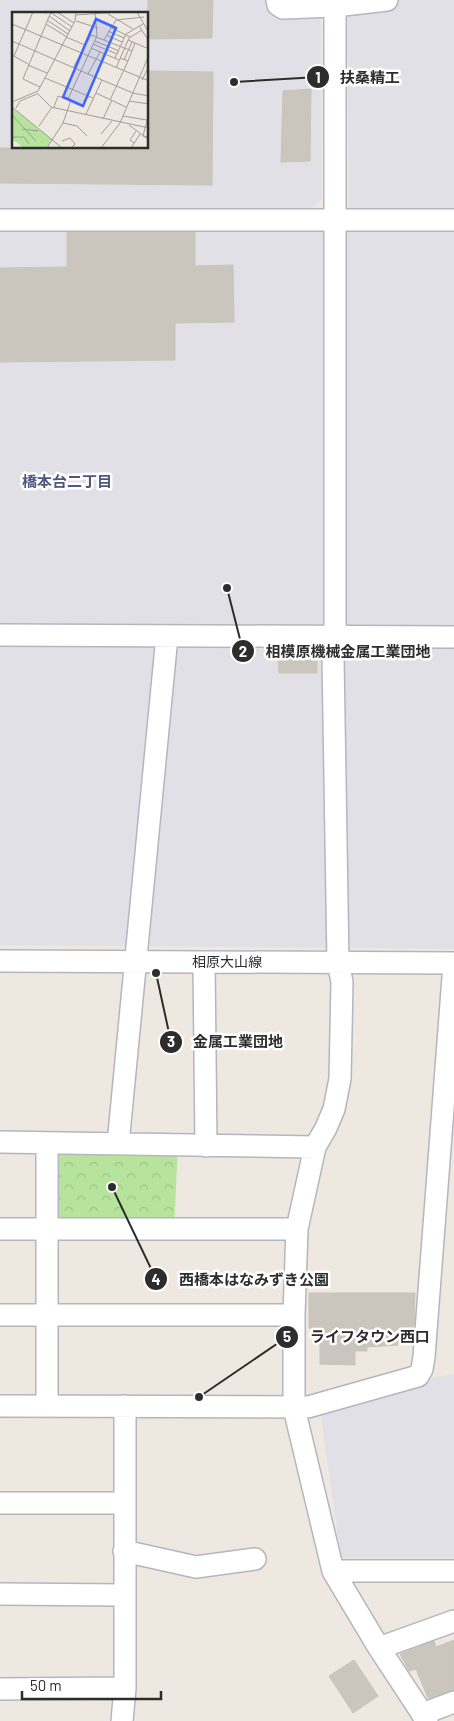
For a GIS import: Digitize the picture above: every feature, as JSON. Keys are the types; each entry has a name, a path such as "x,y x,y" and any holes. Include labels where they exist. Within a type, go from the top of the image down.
{"street":[{"path":"277,0 278,5 283,8 335,6 387,0"},
{"path":"335,6 334,657 338,962 342,982 340,1078 334,1109 315,1147 297,1229 294,1315 294,1408 334,1570 379,1648 425,1717 454,1702"},
{"path":"0,220 454,220"},
{"path":"0,635 454,637"},
{"path":"118,1144 167,636"},
{"name":"相原大山線","path":"0,961 136,960 454,963"},
{"path":"204,962 206,1146"},
{"path":"0,1406 308,1407 418,1376 422,1369 447,1146 454,963"},
{"path":"0,1142 315,1147"},
{"path":"47,1143 48,1406"},
{"path":"0,1229 297,1229"},
{"path":"0,1315 294,1315"},
{"path":"122,1721 125,1688 125,1406"},
{"path":"0,1503 125,1504"},
{"path":"124,1550 196,1567 255,1559"},
{"path":"334,1570 454,1571"},
{"path":"0,1594 125,1595"},
{"path":"379,1648 454,1621"},
{"path":"0,1689 125,1688"}],"shaded area":[{"path":"0,0 270,0 321,14 322,199 311,208 0,210"},
{"path":"347,0 454,0 454,949 0,945 0,231 349,232"},
{"path":"454,1374 454,1558 341,1558 320,1410 436,1377"}],"green space":[{"path":"47,1143 178,1145 174,1229 48,1229"}],"building":[{"path":"148,0 213,0 212,38 149,39"},
{"path":"149,71 213,72 212,185 0,183 0,148 149,149"},
{"path":"311,89 310,161 281,162 283,91"},
{"path":"67,232 195,232 195,266 233,265 234,322 175,323 175,360 0,362 0,268 67,267"},
{"path":"282,651 312,651 317,656 317,673 279,673 278,659 283,658"},
{"path":"309,1293 415,1293 414,1328 399,1328 398,1345 367,1347 367,1351 355,1351 355,1365 320,1364 320,1331 309,1328"},
{"path":"454,1640 454,1690 428,1698 416,1669 409,1671 400,1654 434,1641 436,1647"},
{"path":"354,1660 378,1696 353,1713 329,1676"}],"place":[{"name":"扶桑精工","path":"234,82"},
{"name":"相模原機械金属工業団地","path":"227,588"},
{"name":"金属工業団地","path":"156,973"},
{"name":"西橋本はなみずき公園","path":"112,1187"},
{"name":"ライフタウン西口","path":"199,1397"}],"district":[{"name":"橋本台二丁目","path":"67,482"}]}
